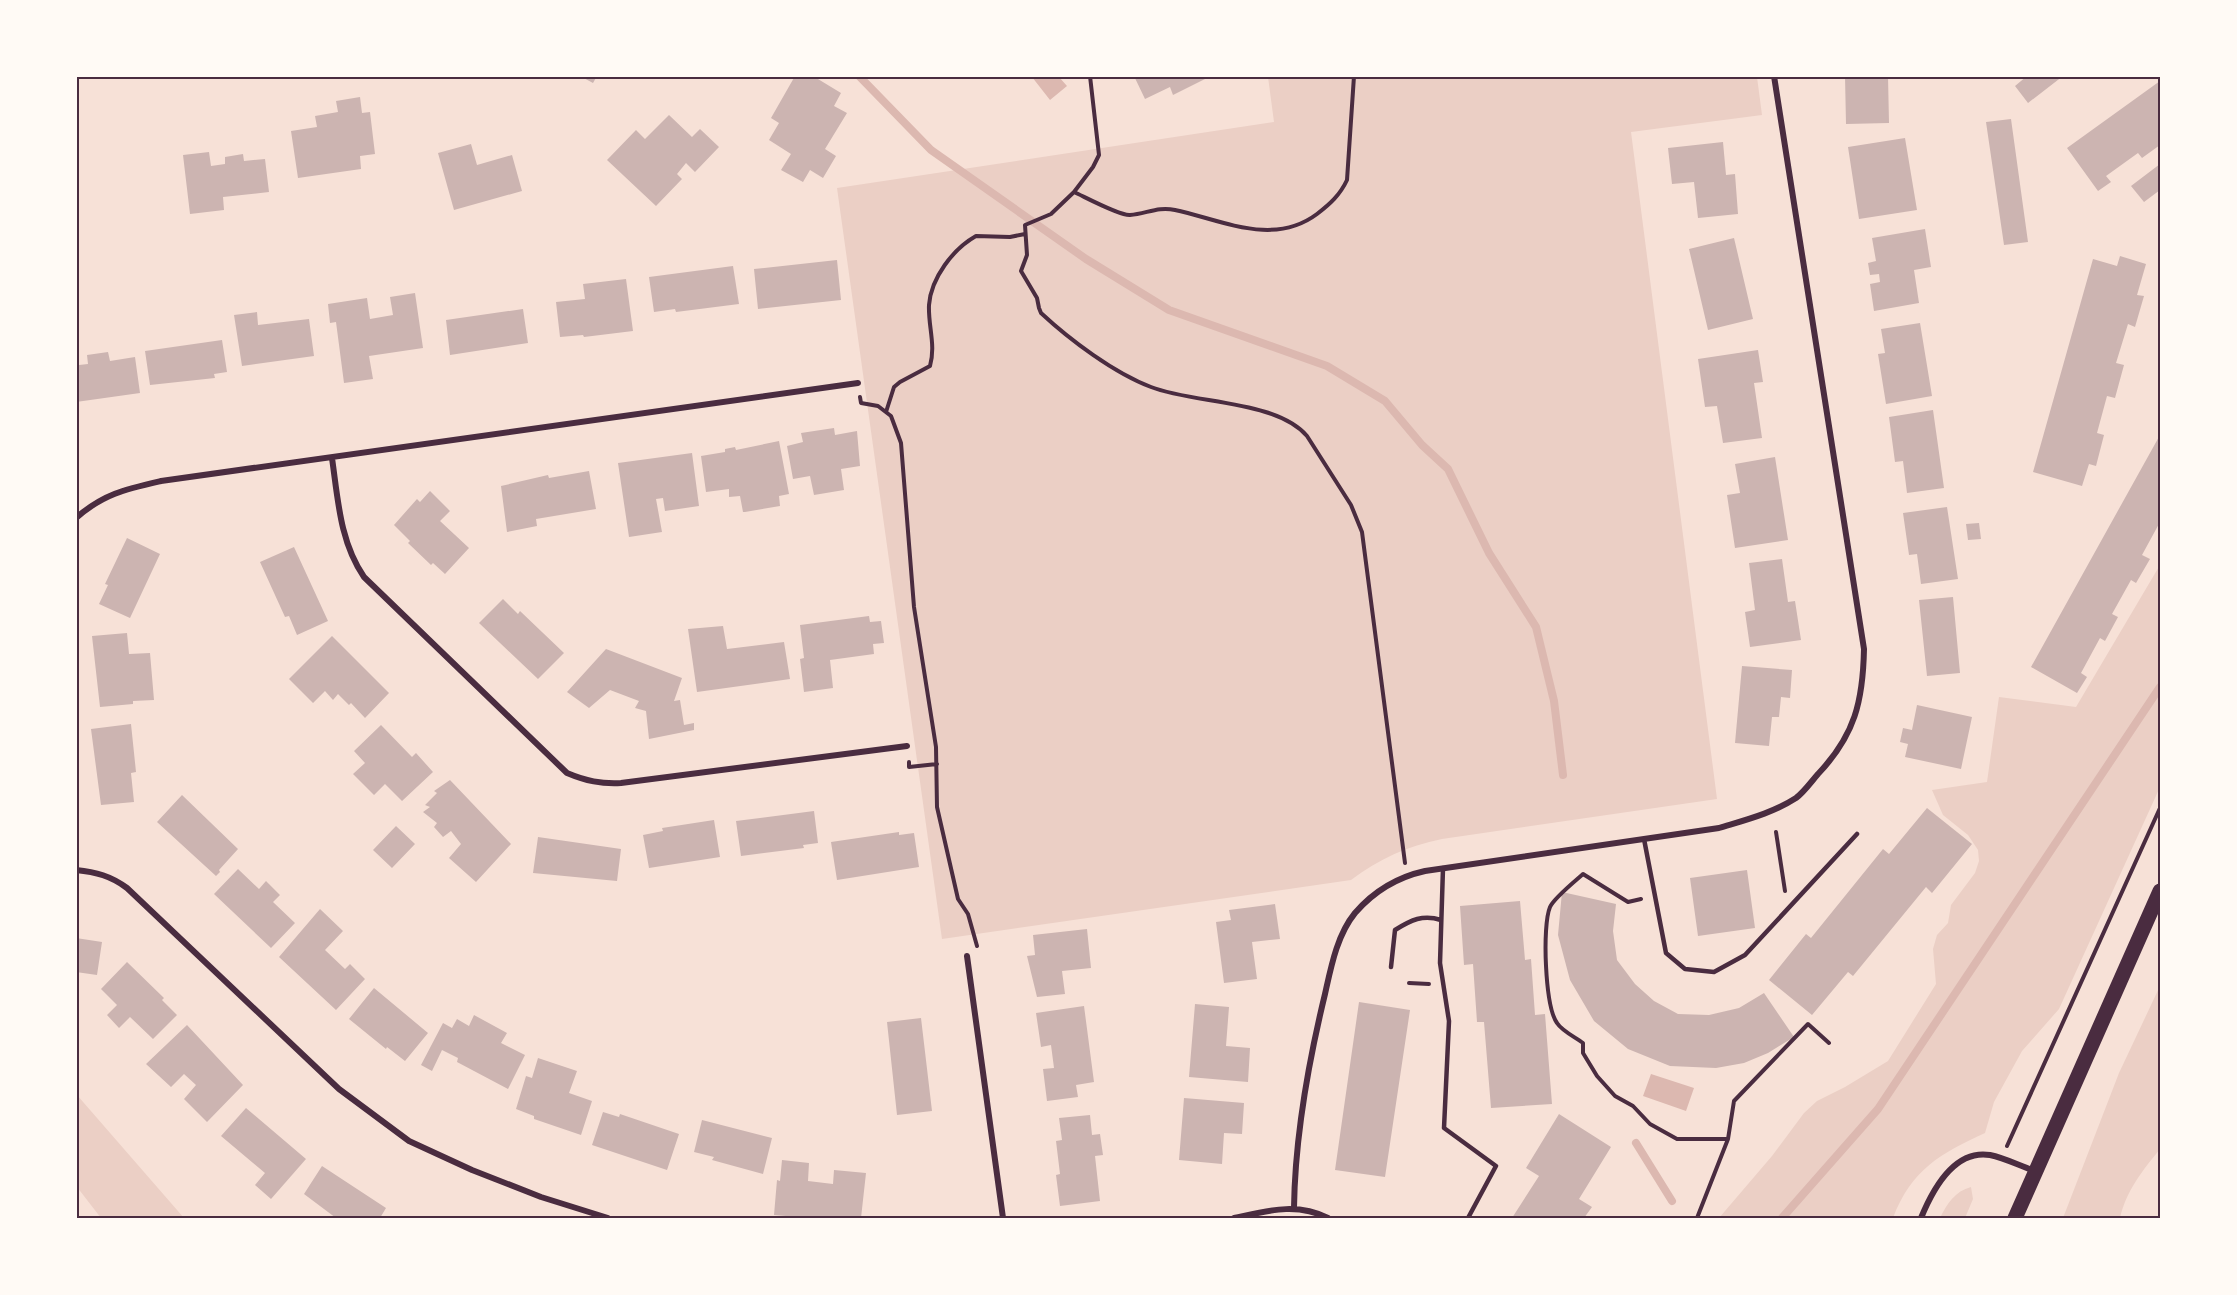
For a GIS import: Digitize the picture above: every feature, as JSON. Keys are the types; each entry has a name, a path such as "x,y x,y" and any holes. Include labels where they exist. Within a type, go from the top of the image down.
{"main road":[{"path":"2015,1218 2160,891"}],"street":[{"path":"1294,1208 1296,1158 1309,1059 1333,962 1345,929 1355,914 1373,895 1406,875 1719,828 1762,814 1797,797 1824,768 1846,738 1857,710 1863,679 1864,649 1774,76"},
{"path":"76,518 101,499 130,488 196,475 332,458 858,383"},
{"path":"332,458 346,541 353,561 364,578 567,773 603,784 621,783 907,746"},
{"path":"76,870 106,876 128,888 339,1089 409,1141 472,1170 541,1197 608,1218"},
{"path":"967,956 1003,1218"},
{"path":"1921,1218 1944,1174 1967,1159 1991,1156 2035,1171"},
{"path":"1234,1218 1276,1208 1312,1211 1328,1218"}],"lane":[{"path":"1644,839 1666,953 1685,969 1714,972 1745,955 1857,834"},
{"path":"1443,868 1440,963 1449,1021 1444,1128 1496,1166 1468,1218"},
{"path":"1391,967 1395,930 1412,919 1431,917 1441,920"}],"path":[{"path":"1090,76 1099,155 1094,167 1074,192 1049,214 1025,225 1027,255 1021,271 1037,297 1041,313 1099,357 1150,387 1169,393 1228,403 1284,420 1300,428 1351,505 1362,532 1406,875"},
{"path":"1074,192 1124,215 1166,208 1240,228 1280,230 1294,226 1311,218 1331,204 1342,191 1347,180 1354,76"},
{"path":"886,412 894,387 930,366 933,346 930,298 944,265 976,236 1010,237 1025,234"},
{"path":"858,383 861,403 878,406 886,412 895,423 901,442 914,608 936,747 936,807 958,899 968,914 979,955 967,956"},
{"path":"907,746 909,767 937,764"},
{"path":"2001,1159 2160,808"},
{"path":"1776,832 1782,874"},
{"path":"1655,897 1628,902 1582,874 1550,906 1546,927 1546,962 1549,993 1556,1023 1582,1043 1583,1053 1597,1076 1615,1096 1633,1106 1650,1124 1677,1139 1728,1139"},
{"path":"1409,983 1426,984"},
{"path":"1697,1218 1728,1139 1734,1101 1809,1024 1829,1043"}],"shaded area":[{"path":"1032,77 1059,77 1067,86 1050,100"},
{"path":"1268,77 1757,77 1762,115 1631,132 1717,799 1442,839 1394,854 1351,880 942,939 837,188 1274,122"},
{"path":"2160,565 2160,787 2059,1009 2022,1051 1994,1102 1985,1133 1941,1156 1918,1175 1900,1201 1893,1218 1719,1218 1772,1156 1804,1113 1817,1101 1888,1061 1936,984 1933,949 1937,935 1948,923 1951,905 1975,873 1979,861 1978,850 1968,835 1943,815 1932,790 1987,782 1999,697 2076,707"},
{"path":"2160,986 2160,1149 2131,1190 2120,1218 2063,1218 2119,1073"},
{"path":"1651,1074 1694,1088 1686,1111 1643,1096"},
{"path":"77,1095 184,1218 101,1218 77,1187"},
{"path":"1971,1187 1973,1199 1965,1218 1940,1218 1952,1199"}],"building":[{"path":"580,76 597,76 593,83"},
{"path":"795,76 813,76 841,93 834,106 847,113 825,149 836,156 823,178 810,170 803,182 781,170 791,154 769,140 779,123 771,118"},
{"path":"1134,76 1211,76 1173,95 1170,87 1145,99"},
{"path":"1845,76 1888,76 1889,123 1846,124"},
{"path":"2027,76 2063,76 2028,103 2015,86"},
{"path":"2160,81 2160,145 2142,158 2138,153 2106,176 2111,182 2098,191 2067,148"},
{"path":"360,97 362,113 370,112 375,154 360,156 361,169 298,178 291,131 317,127 315,116 338,112 336,101"},
{"path":"669,115 692,137 700,129 719,147 695,172 686,163 677,174 682,179 656,206 607,160 636,130 645,139"},
{"path":"2011,119 2028,242 2004,245 1986,122"},
{"path":"1905,138 1917,210 1859,219 1848,147"},
{"path":"1723,142 1726,175 1735,174 1738,214 1698,218 1694,182 1672,184 1668,148"},
{"path":"471,144 477,165 512,155 522,191 454,210 438,153"},
{"path":"209,152 211,166 225,164 225,157 243,154 244,161 265,159 269,192 223,197 224,210 190,214 183,155"},
{"path":"2160,164 2160,190 2144,202 2131,186"},
{"path":"1925,229 1931,267 1914,270 1919,303 1874,311 1870,284 1880,282 1879,274 1870,275 1868,263 1876,261 1872,238"},
{"path":"1734,238 1753,319 1708,330 1689,249"},
{"path":"2120,256 2146,264 2137,295 2144,296 2135,327 2128,324 2116,363 2124,365 2115,398 2107,396 2097,433 2104,435 2096,466 2089,464 2082,486 2033,472 2093,259 2117,266"},
{"path":"837,260 841,300 758,309 754,269"},
{"path":"733,266 739,304 676,312 675,309 654,312 649,277"},
{"path":"626,279 633,331 584,337 583,335 560,337 556,302 585,299 583,284"},
{"path":"415,293 423,348 369,356 373,379 344,383 336,322 330,323 328,304 367,298 370,319 393,315 390,297"},
{"path":"523,309 528,343 450,355 446,320"},
{"path":"257,312 258,325 309,319 314,356 242,366 234,315"},
{"path":"1920,323 1932,396 1886,404 1878,354 1885,353 1881,329"},
{"path":"222,340 227,372 214,374 215,378 150,385 145,351"},
{"path":"1758,350 1763,382 1754,383 1762,438 1723,443 1717,406 1705,407 1698,359"},
{"path":"108,352 110,361 135,357 140,393 76,402 76,368 79,365 88,364 87,355"},
{"path":"1933,410 1944,488 1907,493 1903,461 1895,462 1889,417"},
{"path":"834,428 835,435 857,431 860,466 841,469 844,490 814,495 810,476 793,479 787,446 803,442 801,433"},
{"path":"2160,435 2160,522 2142,555 2150,559 2136,583 2131,580 2112,614 2118,617 2105,641 2100,638 2081,673 2087,677 2077,693 2031,667"},
{"path":"779,441 789,494 779,496 780,506 743,512 740,496 729,497 729,489 706,492 701,456 725,452 725,449 735,447 736,450"},
{"path":"692,453 699,506 665,511 663,498 656,499 662,532 629,537 618,463"},
{"path":"1775,457 1788,540 1735,548 1727,495 1740,493 1735,464"},
{"path":"589,471 596,509 536,519 537,526 507,532 501,486 548,475 549,478"},
{"path":"430,491 450,511 440,521 469,548 445,574 433,563 431,565 408,543 410,541 394,525 417,499 420,502"},
{"path":"1947,507 1958,579 1921,584 1917,554 1909,555 1903,513"},
{"path":"1979,523 1981,539 1968,540 1966,524"},
{"path":"127,538 160,554 130,618 99,604 108,585 105,584"},
{"path":"294,547 328,621 297,635 289,616 285,617 260,562"},
{"path":"1782,559 1788,602 1795,601 1801,640 1750,647 1745,612 1755,610 1749,563"},
{"path":"1953,597 1960,673 1927,676 1919,600"},
{"path":"503,599 518,614 520,611 564,653 538,679 479,623"},
{"path":"869,616 870,622 881,621 884,643 873,644 874,654 830,660 833,688 804,692 800,659 804,658 800,625"},
{"path":"723,626 727,649 784,642 790,679 697,692 688,629"},
{"path":"127,633 129,654 150,653 154,700 100,707 92,636"},
{"path":"332,636 389,693 365,718 351,703 349,705 338,694 333,700 325,691 313,703 289,679"},
{"path":"606,649 682,678 674,701 680,700 684,725 694,723 694,730 649,739 646,711 635,708 639,701 610,690 589,708 567,692"},
{"path":"1742,666 1792,670 1790,698 1781,697 1779,717 1772,717 1769,746 1735,743"},
{"path":"1917,705 1972,717 1961,769 1905,757 1908,744 1900,742 1903,728 1912,730"},
{"path":"131,724 136,772 131,773 134,802 101,805 91,729"},
{"path":"381,725 412,757 416,753 433,772 402,801 385,784 374,795 353,774 365,763 354,751"},
{"path":"450,780 511,844 476,882 449,858 461,844 451,831 443,837 434,827 437,823 423,812 430,807 425,805 437,793 434,791"},
{"path":"182,795 238,849 216,876 157,822"},
{"path":"1927,808 1972,844 1932,893 1926,887 1853,976 1848,972 1812,1015 1769,980 1806,934 1811,938 1883,849 1889,854"},
{"path":"814,811 818,843 803,845 804,848 741,856 736,821"},
{"path":"714,820 720,857 649,868 643,835 663,831 662,828"},
{"path":"396,826 415,844 392,868 373,850"},
{"path":"899,832 899,835 914,833 919,867 837,880 831,842"},
{"path":"538,837 621,849 617,881 533,873"},
{"path":"238,869 259,889 266,881 280,895 273,902 295,923 271,948 214,894"},
{"path":"1747,870 1755,928 1698,936 1690,878"},
{"path":"1562,892 1616,904 1613,931 1617,960 1635,984 1654,1001 1678,1014 1709,1015 1739,1008 1764,993 1794,1037 1768,1053 1744,1063 1716,1068 1670,1066 1628,1049 1594,1021 1570,980 1558,935"},
{"path":"1520,901 1525,960 1531,959 1535,1015 1545,1014 1552,1104 1491,1108 1484,1022 1477,1022 1473,964 1464,965 1460,906"},
{"path":"1275,904 1280,939 1252,942 1257,979 1224,983 1216,922 1231,920 1229,910"},
{"path":"320,909 343,931 325,950 345,969 350,964 365,979 336,1010 279,957"},
{"path":"1087,929 1091,968 1062,971 1065,994 1037,997 1027,956 1035,955 1033,935"},
{"path":"76,938 102,942 97,975 76,972"},
{"path":"127,962 164,998 162,1000 177,1015 153,1039 130,1017 119,1028 107,1015 117,1005 101,989"},
{"path":"374,988 428,1033 405,1061 387,1047 386,1049 349,1019"},
{"path":"1359,1002 1410,1010 1385,1177 1335,1170"},
{"path":"1195,1004 1229,1007 1226,1046 1250,1048 1248,1082 1189,1077"},
{"path":"1084,1006 1094,1082 1076,1085 1078,1097 1047,1101 1043,1069 1054,1068 1051,1045 1041,1047 1036,1013"},
{"path":"474,1015 507,1033 501,1043 525,1055 508,1089 457,1062 458,1058 442,1050 432,1071 421,1065 443,1023 452,1028 457,1019 469,1026"},
{"path":"921,1018 932,1111 897,1115 887,1022"},
{"path":"187,1025 243,1085 207,1122 184,1099 196,1085 184,1074 171,1087 146,1064"},
{"path":"538,1058 577,1071 569,1093 592,1101 581,1135 534,1119 534,1116 516,1109 526,1076 532,1078"},
{"path":"1184,1098 1244,1103 1242,1134 1224,1133 1222,1164 1179,1160"},
{"path":"246,1108 306,1159 271,1199 255,1185 265,1173 221,1136"},
{"path":"603,1112 619,1117 620,1114 679,1134 667,1170 592,1145"},
{"path":"1559,1114 1611,1147 1579,1199 1592,1207 1584,1218 1512,1218 1539,1176 1526,1168"},
{"path":"1090,1115 1092,1135 1100,1134 1103,1155 1095,1156 1100,1201 1060,1206 1056,1175 1060,1174 1056,1141 1062,1140 1059,1118"},
{"path":"702,1120 772,1138 763,1174 712,1160 714,1157 694,1152"},
{"path":"782,1160 809,1163 808,1181 833,1184 834,1170 866,1173 861,1218 774,1215 777,1180 780,1181"},
{"path":"322,1166 386,1208 380,1218 336,1218 304,1194"}],"waterway":[{"path":"859,76 931,150 1086,259 1169,310 1327,366 1385,401 1422,445 1448,469 1489,553 1536,627 1554,701 1563,775"},
{"path":"1782,1218 1878,1109 2160,687"},
{"path":"1636,1143 1672,1201"}]}
